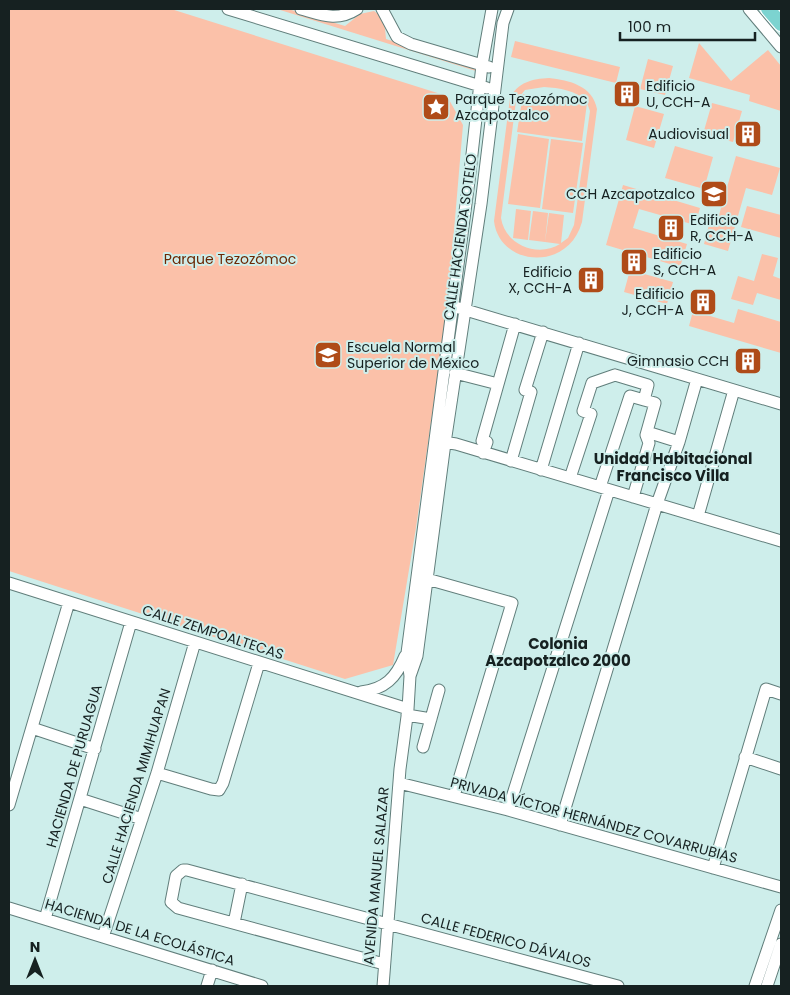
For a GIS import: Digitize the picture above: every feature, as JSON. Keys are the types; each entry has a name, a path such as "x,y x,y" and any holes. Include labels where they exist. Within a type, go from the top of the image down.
{"main road":[{"path":"768,9 781,24"}],"street":[{"path":"228,9 496,90"},
{"path":"301,9 331,18 342,17 357,9"},
{"path":"382,9 397,37 411,44 498,69"},
{"name":"CALLE HACIENDA SOTELO","path":"410,676 415,665 427,579 452,307 482,65 492,9"},
{"name":"CALLE HACIENDA SOTELO","path":"400,769 408,712 410,676 407,653 440,442 455,372 465,309 496,90 504,16 508,9"},
{"path":"749,9 781,47"},
{"path":"452,307 465,309 781,404"},
{"path":"483,452 487,442 482,441 515,324"},
{"path":"511,461 531,392 525,390 543,332"},
{"path":"541,470 579,343"},
{"path":"615,375 621,356"},
{"path":"455,372 498,384"},
{"path":"570,478 591,414 583,411 592,383 615,375 648,384 644,400"},
{"path":"560,825 657,504 679,442 697,379"},
{"path":"698,516 734,390"},
{"path":"508,810 605,489 630,396 655,403 646,435 649,443 633,497"},
{"path":"647,432 679,442"},
{"path":"440,442 483,452 781,541"},
{"path":"427,579 512,603 454,796"},
{"name":"CALLE ZEMPOALTECAS","path":"9,583 356,692 431,719"},
{"path":"9,805 13,778 32,728 69,602"},
{"name":"HACIENDA DE PURUAGUA","path":"45,919 131,622"},
{"name":"CALLE HACIENDA MIMIHUAPAN","path":"103,937 157,773 195,642"},
{"path":"356,692 373,690 387,685 396,675 407,653"},
{"path":"157,773 219,790 223,783 259,663"},
{"path":"713,868 766,689 781,694"},
{"path":"423,747 439,690"},
{"path":"32,728 95,749"},
{"path":"745,757 781,769"},
{"name":"AVENIDA MANUEL SALAZAR","path":"383,986 386,923 400,769"},
{"name":"PRIVADA VÍCTOR HERNÁNDEZ COVARRUBIAS","path":"399,783 508,810 781,887"},
{"path":"80,799 142,819"},
{"name":"CALLE FEDERICO DÁVALOS","path":"234,923 173,906 171,897 176,876 183,870 242,884 618,986"},
{"path":"242,884 234,923 384,964"},
{"name":"HACIENDA DE LA ECOLÁSTICA","path":"9,908 262,986"},
{"path":"755,986 781,910"},
{"path":"767,986 781,944"},
{"path":"207,986 212,970"}],"green space":[{"name":"Parque Tezozómoc","path":"9,9 171,9 447,96 463,125 448,301 416,528 393,665 345,679 9,571"},
{"path":"277,9 288,9 345,26 360,14 374,11 378,14 385,27 386,39 476,68 476,71"},
{"path":"515,41 620,67 616,83 511,57"},
{"path":"699,43 731,81 768,50 781,66 781,111 749,101 750,95 689,78"},
{"path":"648,59 673,66 665,95 640,89"},
{"path":"543,78 564,80 579,86 591,95 597,109 582,222 574,238 563,250 549,256 535,258 520,255 508,247 499,236 494,221 510,98 521,85","holes":["544,87 573,92 587,102 523,94 517,132 582,141 587,103 590,111 574,225 568,238 561,243 564,215 549,213 545,242 560,244 542,250 533,249 516,242 509,235 501,218 516,101 525,90"]},
{"path":"712,103 742,111 733,142 703,134"},
{"path":"635,106 664,114 654,148 626,140"},
{"path":"518,134 549,139 540,208 508,204"},
{"path":"551,139 583,143 573,213 542,209"},
{"path":"675,146 713,157 704,189 665,178"},
{"path":"736,156 780,168 772,195 746,188 728,251 704,244 710,221 717,222"},
{"path":"623,185 700,208 695,225 639,209 633,228 687,244 680,267 606,245"},
{"path":"747,206 781,215 781,238 741,227"},
{"path":"516,209 531,211 528,240 513,238"},
{"path":"533,211 548,213 545,242 529,240"},
{"path":"762,254 778,258 773,276 781,279 781,300 757,293 753,305 731,299 738,276 754,281"},
{"path":"630,270 673,282 667,304 624,292"},
{"path":"738,309 781,322 781,353 689,326 693,311 734,323"}],"place":[{"name":"Edificio U, CCH-A","path":"627,94"},
{"name":"Parque Tezozómoc Azcapotzalco","path":"436,107"},
{"name":"Audiovisual","path":"748,134"},
{"name":"CCH Azcapotzalco","path":"714,194"},
{"name":"Edificio R, CCH-A","path":"671,228"},
{"name":"Edificio S, CCH-A","path":"634,262"},
{"name":"Edificio X, CCH-A","path":"591,280"},
{"name":"Edificio J, CCH-A","path":"703,302"},
{"name":"Escuela Normal Superior de México","path":"328,355"},
{"name":"Gimnasio CCH","path":"748,361"}],"district":[{"name":"Unidad Habitacional Francisco Villa","path":"673,468"},
{"name":"Colonia Azcapotzalco 2000","path":"558,652"}]}
